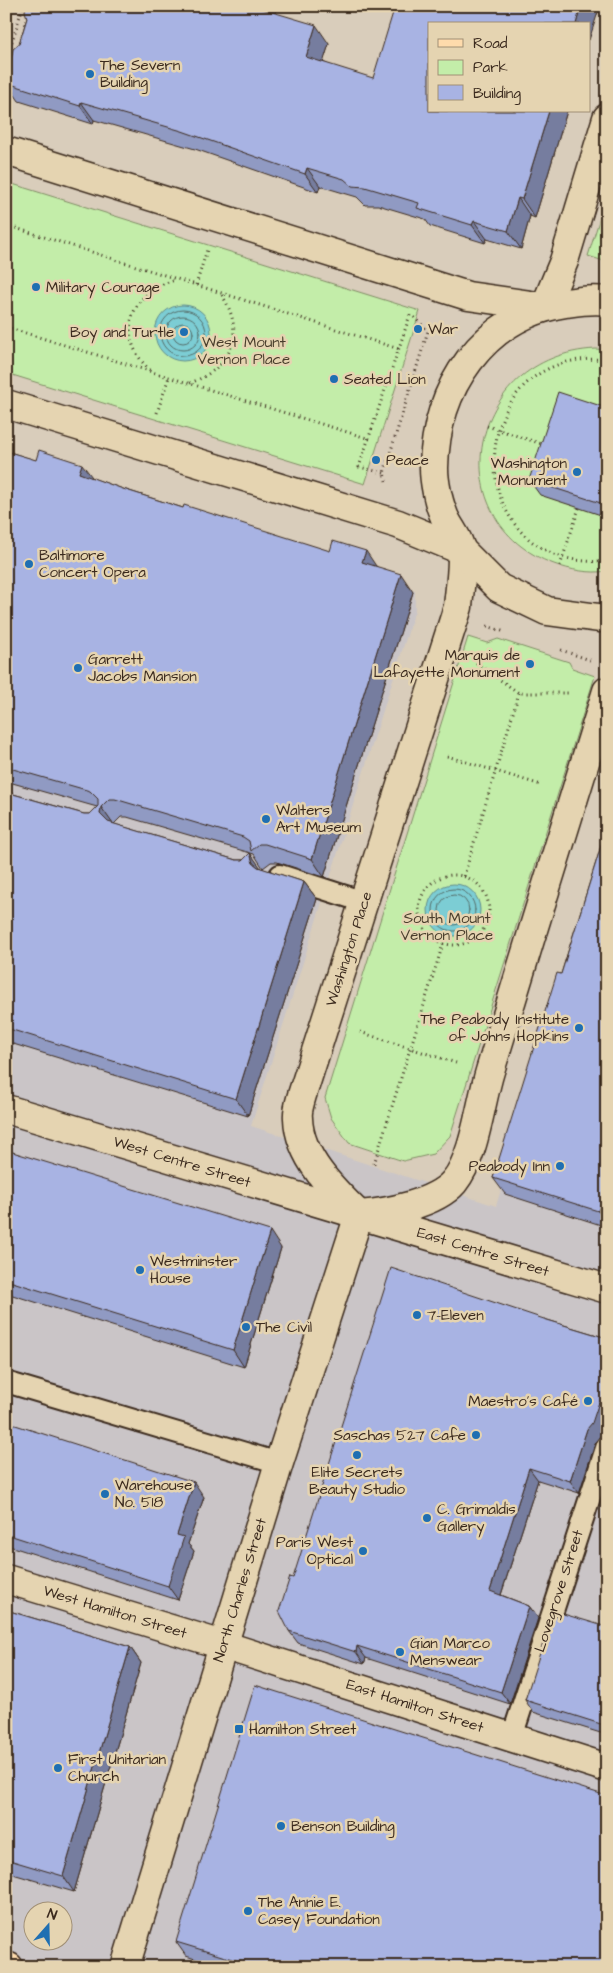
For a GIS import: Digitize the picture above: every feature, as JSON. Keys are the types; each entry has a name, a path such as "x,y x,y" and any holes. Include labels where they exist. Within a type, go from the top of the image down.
{"main road":[{"path":"545,307 564,261 607,118"},
{"path":"6,152 468,296 545,307 592,299 607,301"},
{"name":"Washington Place","path":"359,1215 328,1185 300,1135 298,1117 302,1095 458,607 461,550 442,512 434,470 437,428 451,388 474,353 506,325 545,307"},
{"path":"6,404 398,524 461,550 499,588 547,611 599,618 607,617"},
{"path":"359,1215 380,1213 418,1204 454,1182 470,1151 489,1074 607,691"},
{"name":"West Centre Street","path":"7,1112 359,1215"},
{"name":"East Centre Street","path":"359,1215 607,1290"},
{"name":"North Charles Street","path":"124,1967 278,1463 359,1215"},
{"name":"West Hamilton Street","path":"6,1579 223,1645"},
{"name":"East Hamilton Street","path":"223,1645 607,1768"}],"lane":[{"path":"274,873 364,902"},
{"path":"6,1382 278,1463"},
{"name":"Lovegrove Street","path":"512,1737 607,1445"}],"path":[{"path":"6,61 23,6"},
{"path":"6,225 399,349"},
{"path":"196,285 208,246"},
{"path":"152,372 141,362 133,348 130,332 132,317 138,302 149,290 162,283 178,279"},
{"path":"190,384 207,377 222,364 232,347 235,327 231,308 220,292"},
{"path":"384,473 359,467 370,439 410,314 428,331"},
{"path":"386,480 384,473 428,331 434,326"},
{"path":"6,327 370,439"},
{"path":"607,360 575,361 556,366 538,376 523,388 510,404 498,430 493,448 496,486 502,504 525,535 541,546 563,556 586,561 607,561"},
{"path":"156,419 169,378"},
{"path":"487,426 547,446"},
{"path":"560,566 579,508"},
{"path":"484,670 518,694 567,693"},
{"path":"464,876 518,694"},
{"path":"413,745 558,790 574,797"},
{"path":"450,874 464,876 475,881 483,889 489,905 487,922 476,938 466,944 455,946 443,944 425,930 420,919 420,899 426,887 437,878 450,874"},
{"path":"374,1164 443,944"},
{"path":"326,1020 489,1074"}],"shaded area":[{"path":"6,462 415,591 415,610 251,1126 496,1206 607,850 607,1967 6,1967"}],"green space":[{"name":"West Mount Vernon Place","path":"6,182 420,311 365,484 6,373"},
{"path":"607,195 607,262 588,256"},
{"name":"Washington Monument","path":"596,349 607,350 607,571 587,572 554,564 517,543 493,514 482,479 483,443 495,409 518,379 552,358"},
{"name":"South Mount Vernon Place","path":"468,637 487,643 498,639 569,662 572,668 595,676 450,1136 433,1154 403,1161 349,1143 331,1118 325,1098"}],"water":[{"path":"177,305 189,305 199,309 207,317 211,333 207,349 199,357 189,361 177,361 167,357 159,349 155,339 155,327 159,317 167,309"},
{"path":"449,884 459,884 469,888 476,895 480,910 476,925 469,932 459,936 449,936 439,932 432,925 428,915 428,905 432,895 439,888"}],"building":[{"path":"26,6 259,6 259,8 316,25 306,57 373,78 395,6 581,6 577,22 428,22 428,112 549,112 522,199 518,198 508,231 474,221 472,225 417,208 419,203 365,187 352,186 344,179 307,168 305,174 182,131 81,102 80,106 7,83 13,49 19,44 27,18"},
{"name":"Washington Monument","path":"558,392 607,408 607,505 529,480"},
{"name":"Walters Art Museum","path":"39,450 82,464 79,473 183,508 184,505 330,551 333,541 366,551 362,562 401,574 312,859 265,844 259,844 251,851 249,841 243,837 115,799 109,799 101,807 100,814 108,822 236,860 243,860 250,853 253,863 258,867 304,882 236,1099 6,1028 6,792 84,814 90,814 98,806 98,799 90,791 6,767 6,451 36,460"},
{"path":"607,827 607,1184 598,1211 493,1178 557,973 561,974"},
{"name":"Westminster House","path":"6,1150 270,1231 233,1350 6,1280"},
{"path":"391,1268 607,1338 607,1404 599,1402 592,1423 587,1429 570,1481 529,1468 490,1591 529,1606 501,1692 357,1646 356,1652 289,1631 279,1611 290,1577 293,1578"},
{"path":"6,1422 194,1482 177,1535 184,1537 168,1586 6,1534"},
{"name":"First Unitarian Church","path":"6,1610 130,1647 63,1876 6,1859"},
{"path":"560,1613 607,1627 607,1726 525,1700 552,1615 558,1617"},
{"path":"255,1685 607,1796 607,1967 258,1967 176,1942"}],"place":[{"name":"The Severn Building","path":"90,74"},
{"name":"Military Courage","path":"36,287"},
{"name":"War","path":"418,329"},
{"name":"Boy and Turtle","path":"184,332"},
{"name":"Seated Lion","path":"334,379"},
{"name":"Peace","path":"376,460"},
{"name":"Washington Monument","path":"577,472"},
{"name":"Baltimore Concert Opera","path":"29,564"},
{"name":"Marquis de Lafayette Monument","path":"530,664"},
{"name":"Garrett Jacobs Mansion","path":"78,668"},
{"name":"Walters Art Museum","path":"266,819"},
{"name":"The Peabody Institute of Johns Hopkins","path":"579,1028"},
{"name":"Peabody Inn","path":"560,1166"},
{"name":"Westminster House","path":"140,1270"},
{"name":"7-Eleven","path":"417,1315"},
{"name":"The Civil","path":"246,1327"},
{"name":"Maestro's Café","path":"588,1401"},
{"name":"Saschas 527 Cafe","path":"476,1435"},
{"name":"Elite Secrets Beauty Studio","path":"357,1455"},
{"name":"Warehouse No. 518","path":"105,1494"},
{"name":"C. Grimaldis Gallery","path":"427,1518"},
{"name":"Paris West Optical","path":"363,1551"},
{"name":"Gian Marco Menswear","path":"400,1652"},
{"name":"Hamilton Street","path":"239,1729"},
{"name":"First Unitarian Church","path":"58,1768"},
{"name":"Benson Building","path":"281,1826"},
{"name":"The Annie E. Casey Foundation","path":"248,1911"}]}
